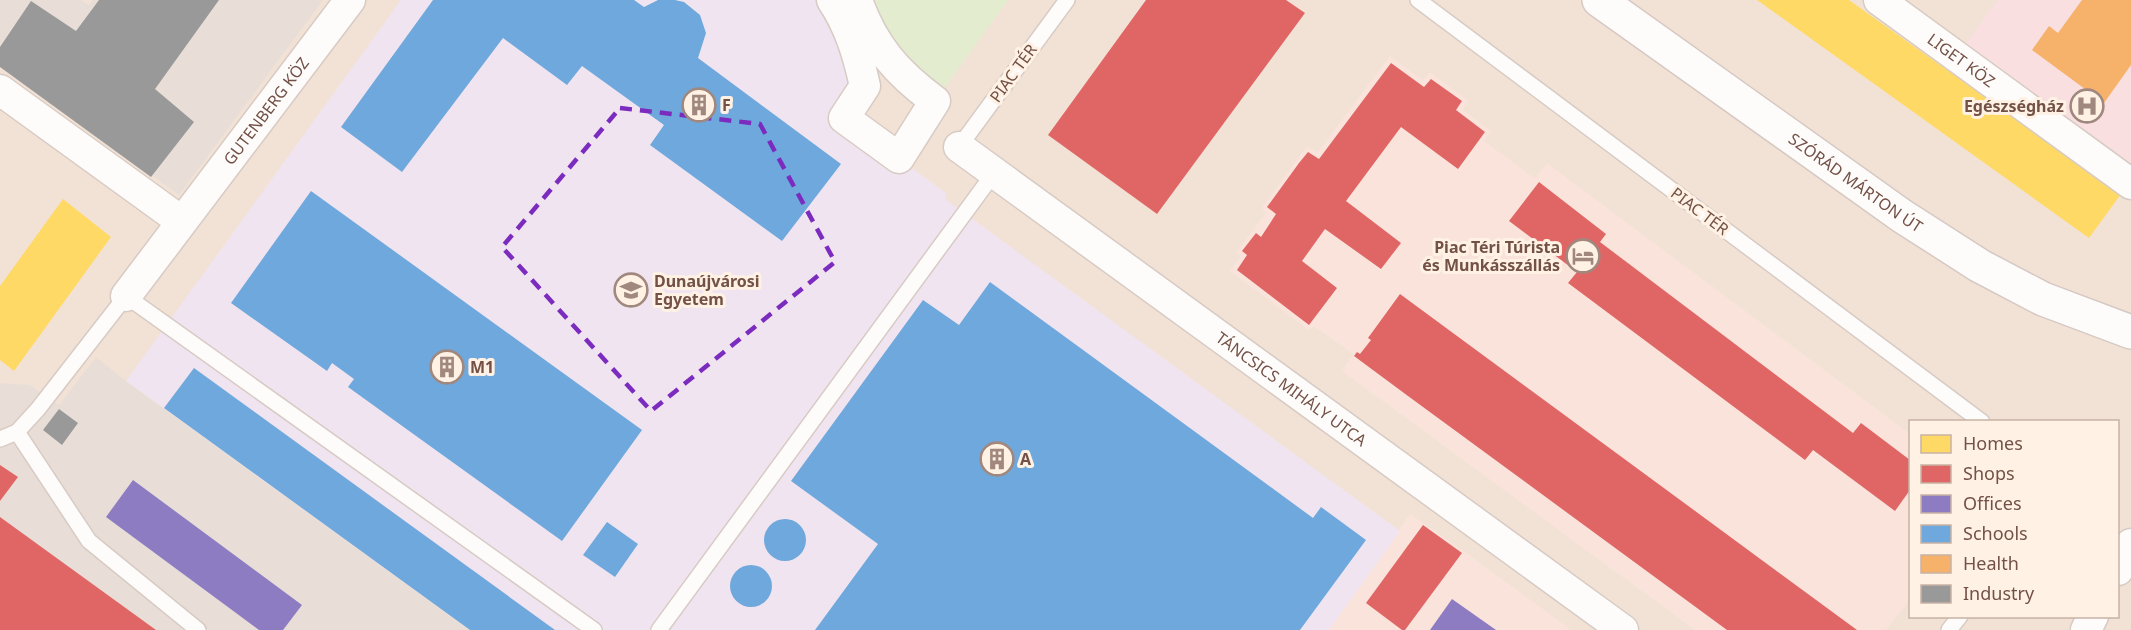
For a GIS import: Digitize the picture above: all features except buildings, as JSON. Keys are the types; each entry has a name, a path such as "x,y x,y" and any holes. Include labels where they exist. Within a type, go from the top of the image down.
{"street":[{"name":"GUTENBERG KÖZ","path":"126,296 350,0"},
{"path":"832,0 844,18 856,48 866,86 844,118 899,158 935,101 907,80 881,49 857,0"},
{"name":"SZÓRÁD MÁRTON ÚT","path":"1599,0 1902,216 1980,266 2043,299 2131,332"},
{"name":"LIGET KÖZ","path":"1879,0 2131,184"},
{"path":"0,90 181,222"},
{"name":"TÁNCSICS MIHÁLY UTCA","path":"959,147 1623,630"},
{"path":"2119,568 2131,544"}],"lane":[{"name":"PIAC TÉR","path":"959,147 1067,0"},
{"name":"PIAC TÉR","path":"1418,0 1979,420"},
{"path":"659,630 994,173"},
{"path":"126,296 594,630"},
{"name":"GUTENBERG KÖZ","path":"17,432 38,409 126,296"},
{"path":"0,439 17,432 89,541 198,630"},
{"path":"1949,630 1958,618"}],"highlighted area":[{"path":"620,108 760,124 835,262 651,411 502,247"}],"shaded area":[{"path":"0,0 2131,0 2131,630 0,630"},
{"path":"0,0 81,0 89,5 93,0 323,0 179,195 0,65"},
{"name":"Dunaújvárosi Egyetem","path":"401,0 832,0 856,48 844,118 947,194 945,199 1400,531 1329,630 470,630 126,381"},
{"name":"Egészségház","path":"1998,0 2131,0 2131,164 2128,168 1962,49"},
{"path":"1390,56 1423,81 1430,72 1468,101 1463,110 1491,131 1484,141 1535,179 1547,163 1909,433 1909,601 1886,630 1695,630 1342,371 1353,354 1314,326 1309,330 1230,271 1241,256 1236,253 1266,213 1262,208 1307,146 1318,152"},
{"path":"96,357 469,630 0,630 0,383 30,385 59,405"},
{"path":"1410,514 1472,557 1571,630 1329,630"}],"green space":[{"path":"857,0 1008,0 935,101"}],"place":[{"name":"F","path":"699,105"},
{"name":"Egészségház","path":"2087,106"},
{"name":"Piac Téri Túrista és Munkásszállás","path":"1583,256"},
{"name":"Dunaújvárosi Egyetem","path":"631,290"},
{"name":"M1","path":"447,367"},
{"name":"A","path":"997,459"}]}
